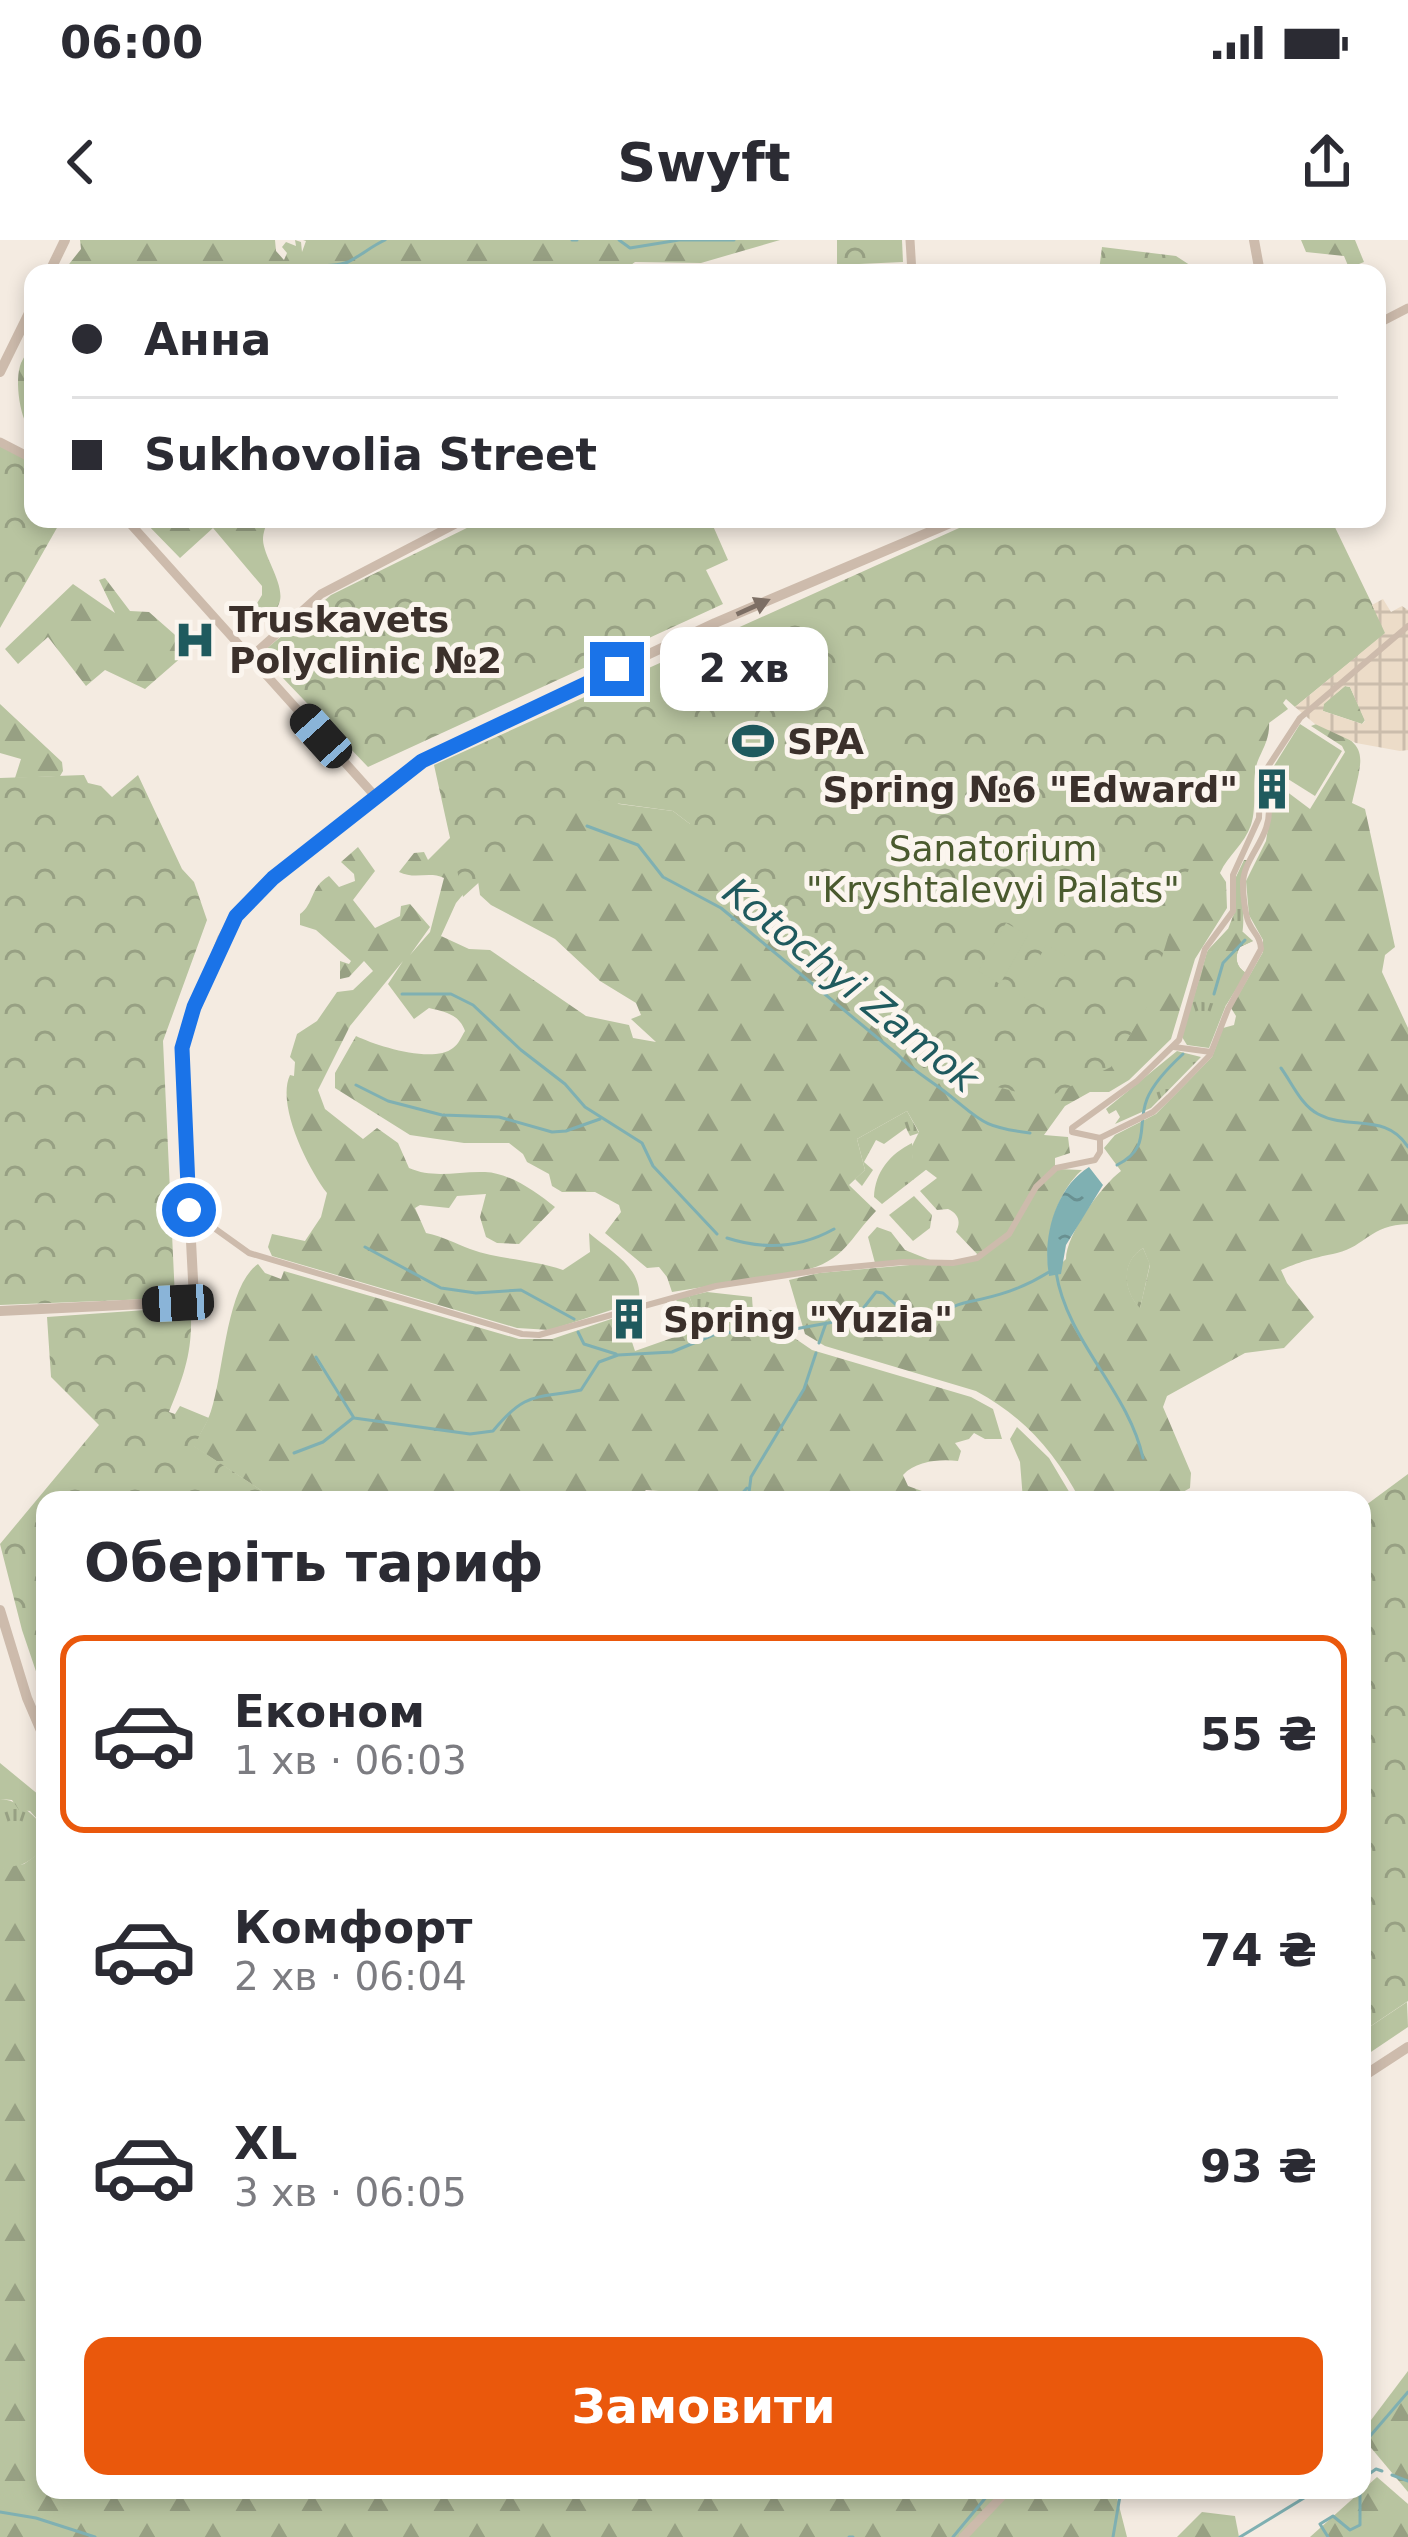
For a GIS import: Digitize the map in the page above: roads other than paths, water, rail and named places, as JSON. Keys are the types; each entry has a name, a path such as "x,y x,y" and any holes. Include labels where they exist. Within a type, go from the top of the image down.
{"street":[{"path":"0,372 24,323"},
{"path":"134,528 375,796"},
{"path":"252,656 321,594 448,528"},
{"path":"0,1311 194,1299 182,1048 222,939 249,900 422,761 737,614 939,528"},
{"path":"1258,793 1268,802 1270,812 1263,840 1243,877 1243,888 1248,922 1261,950 1228,1009 1211,1052 1153,1112 1100,1138 1072,1131 1174,1047 1205,950 1233,910 1233,875 1258,818 1258,793 1260,779 1300,718 1408,626"},
{"path":"1174,1047 1211,1052"},
{"path":"189,1210 249,1253 500,1328 538,1335 716,1286 820,1270 977,1258 1009,1234 1036,1187 1056,1168 1095,1160 1100,1138"},
{"path":"0,1610 36,1720"},
{"path":"1371,2071 1408,2047"},
{"path":"963,2537 999,2499"}],"water":[{"path":"1089,1167 1103,1185 1066,1245 1061,1274 1049,1276 1054,1215 1067,1188"}],"waterway":[{"path":"336,264 385,240"},
{"path":"572,240 577,240"},
{"path":"619,240 630,248 679,240 734,240"},
{"name":"Kotochyi Zamok","path":"587,826 638,845 663,877 721,908 974,1115 991,1125 1030,1133"},
{"path":"1214,994 1223,963 1245,940"},
{"path":"402,994 451,994 473,1005 585,1107 642,1143 653,1166 717,1234"},
{"path":"1117,1165 1139,1144 1150,1093 1183,1054"},
{"path":"1281,1068 1318,1114 1389,1129 1408,1147"},
{"path":"356,1085 388,1101 442,1115 499,1117 552,1132 600,1119"},
{"path":"727,1238 782,1245 834,1229"},
{"path":"365,1247 441,1288 476,1293 521,1290 574,1319"},
{"path":"316,1357 354,1418 470,1434 493,1431 514,1409 532,1399 581,1390 599,1362 618,1355 672,1352 718,1333 784,1331 850,1319 876,1292 905,1313 934,1315 1010,1291 1049,1272"},
{"path":"1056,1272 1072,1321 1125,1410 1143,1458"},
{"path":"819,1343 826,1323"},
{"path":"578,1332 584,1344 616,1354"},
{"path":"749,1491 751,1477 804,1389 816,1353"},
{"path":"294,1453 323,1442 353,1418"},
{"path":"744,1491 747,1488"},
{"path":"1371,2435 1408,2392"},
{"path":"1371,2473 1382,2471"},
{"path":"1392,2475 1408,2481"},
{"path":"953,2537 985,2499"},
{"path":"1113,2537 1119,2499"},
{"path":"1240,2537 1302,2499"},
{"path":"1328,2537 1320,2524 1333,2516 1350,2530 1360,2525 1360,2499"},
{"path":"0,2512 95,2537"}],"place":[{"name":"Truskavets Polyclinic №2","path":"195,640"},
{"name":"SPA","path":"753,741"},
{"name":"Spring №6 \"Edward\"","path":"1272,789"},
{"name":"Spring \"Yuzia\"","path":"629,1319"}],"park label":[{"name":"Sanatorium \"Kryshtalevyi Palats\"","path":"993,868"}]}
